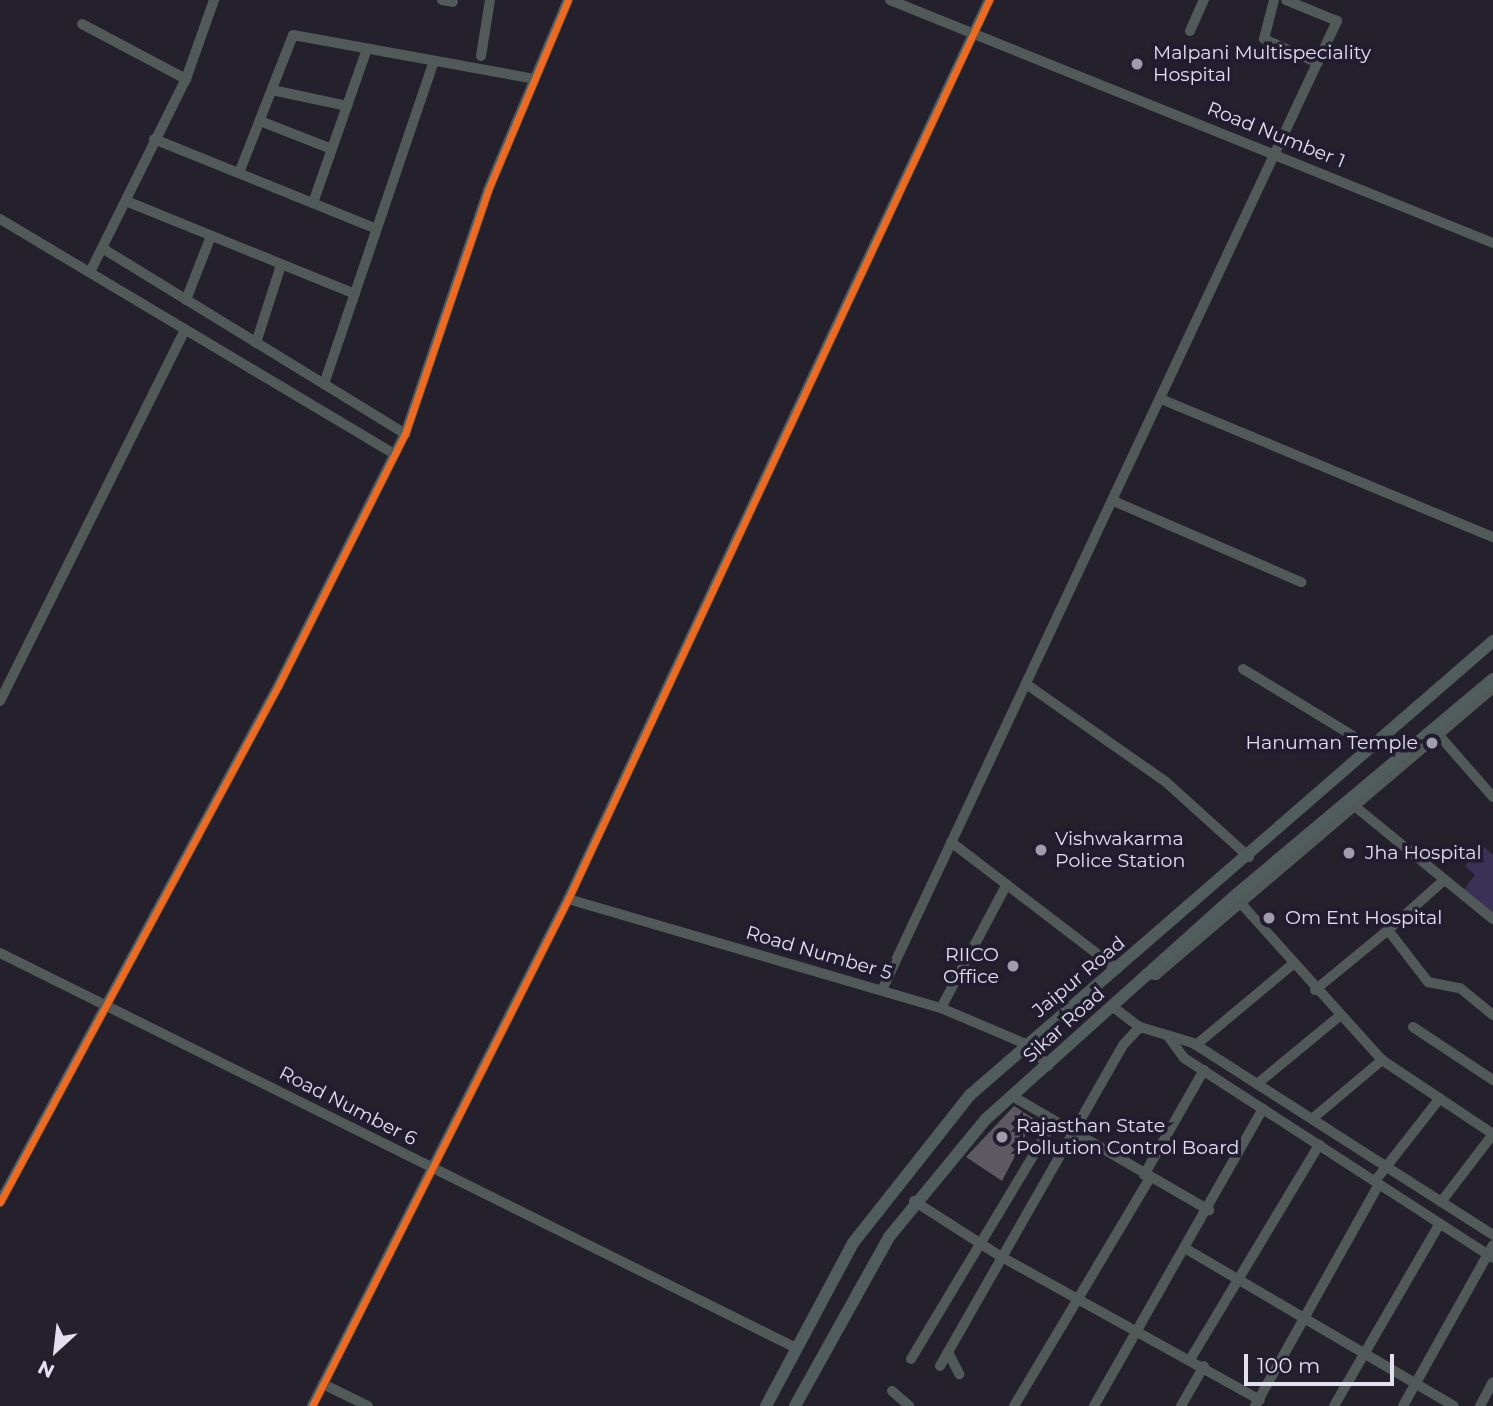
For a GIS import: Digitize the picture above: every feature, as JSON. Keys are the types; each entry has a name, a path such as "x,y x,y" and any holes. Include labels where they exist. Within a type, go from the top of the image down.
{"main road":[{"name":"Jaipur Road","path":"766,1406 793,1346 853,1244 905,1171 970,1095 1249,857 1493,641"},
{"name":"Sikar Road","path":"795,1406 860,1280 914,1201 1012,1096 1113,1007 1146,974 1354,806 1437,734 1493,679"}],"street":[{"path":"91,270 186,79 214,0"},
{"path":"481,56 490,0"},
{"path":"0,1202 321,605 405,434 488,190 568,0"},
{"name":"Road Number 1","path":"890,0 1276,152 1493,243"},
{"path":"312,1406 568,899 989,0"},
{"path":"1190,30 1204,0"},
{"path":"1274,0 1264,39 1318,63"},
{"path":"882,990 1116,502 1161,399 1337,21 1286,0"},
{"path":"82,24 186,79"},
{"path":"239,173 293,36 534,79"},
{"path":"313,203 367,49"},
{"path":"324,384 434,61"},
{"path":"272,90 347,106"},
{"path":"260,121 332,149"},
{"path":"154,139 377,229"},
{"path":"126,201 355,294"},
{"path":"0,219 91,270 185,330 394,454"},
{"path":"186,300 211,236"},
{"path":"102,248 405,434"},
{"path":"256,343 281,265"},
{"path":"0,701 185,330"},
{"path":"1161,399 1493,537"},
{"path":"1116,502 1301,582"},
{"path":"1242,669 1373,748"},
{"path":"1029,686 1166,782 1249,857"},
{"path":"1493,688 1437,734 1493,797"},
{"path":"1354,806 1493,919"},
{"path":"951,842 1117,970"},
{"path":"1315,990 1443,881"},
{"path":"941,1008 1007,884"},
{"name":"Road Number 5","path":"568,899 941,1008 1028,1045 1048,1066"},
{"path":"1238,900 1294,963 1337,1018 1381,1060 1493,1134 1441,1202"},
{"path":"1388,930 1428,982 1460,988 1493,1015"},
{"name":"Road Number 6","path":"0,953 793,1346"},
{"path":"1196,1045 1294,963"},
{"path":"1113,1007 1140,1027 1196,1045 1493,1235"},
{"path":"1258,1084 1337,1018"},
{"path":"940,1366 1000,1256 1074,1136 1123,1045 1140,1027"},
{"path":"1413,1027 1493,1080"},
{"path":"1168,1036 1204,1070 1440,1223 1491,1252 1403,1406"},
{"path":"1312,1119 1381,1060"},
{"path":"1014,1406 1080,1299 1204,1070"},
{"path":"1094,1406 1133,1329 1188,1250 1270,1092"},
{"path":"1012,1096 1052,1124 1209,1210"},
{"path":"914,1201 977,1243 1191,1358 1258,1403 1306,1319 1386,1166 1440,1098"},
{"path":"911,1359 977,1243 1052,1124"},
{"path":"1191,1358 1319,1145"},
{"path":"1334,1406 1366,1355 1440,1223"},
{"path":"1188,1250 1454,1406"},
{"path":"948,1352 958,1374"},
{"path":"1181,1406 1204,1366"},
{"path":"1480,1406 1493,1382"},
{"path":"323,1384 368,1406"},
{"path":"892,1391 909,1406"}],"shaded area":[{"path":"1483,846 1493,855 1493,917 1461,893 1475,875 1465,866"}],"building":[{"name":"Rajasthan State Pollution Control Board","path":"1014,1106 1034,1119 1002,1181 966,1157"}],"cycle path":[{"path":"0,1202 278,686 405,434 488,190 568,0"},
{"path":"312,1406 568,899 989,0"}],"place":[{"name":"Malpani Multispeciality Hospital","path":"1137,64"},
{"name":"Hanuman Temple","path":"1432,743"},
{"name":"Vishwakarma Police Station","path":"1041,850"},
{"name":"Jha Hospital","path":"1349,853"},
{"name":"Om Ent Hospital","path":"1269,918"},
{"name":"RIICO Office","path":"1013,966"},
{"name":"Rajasthan State Pollution Control Board","path":"1002,1137"}]}
